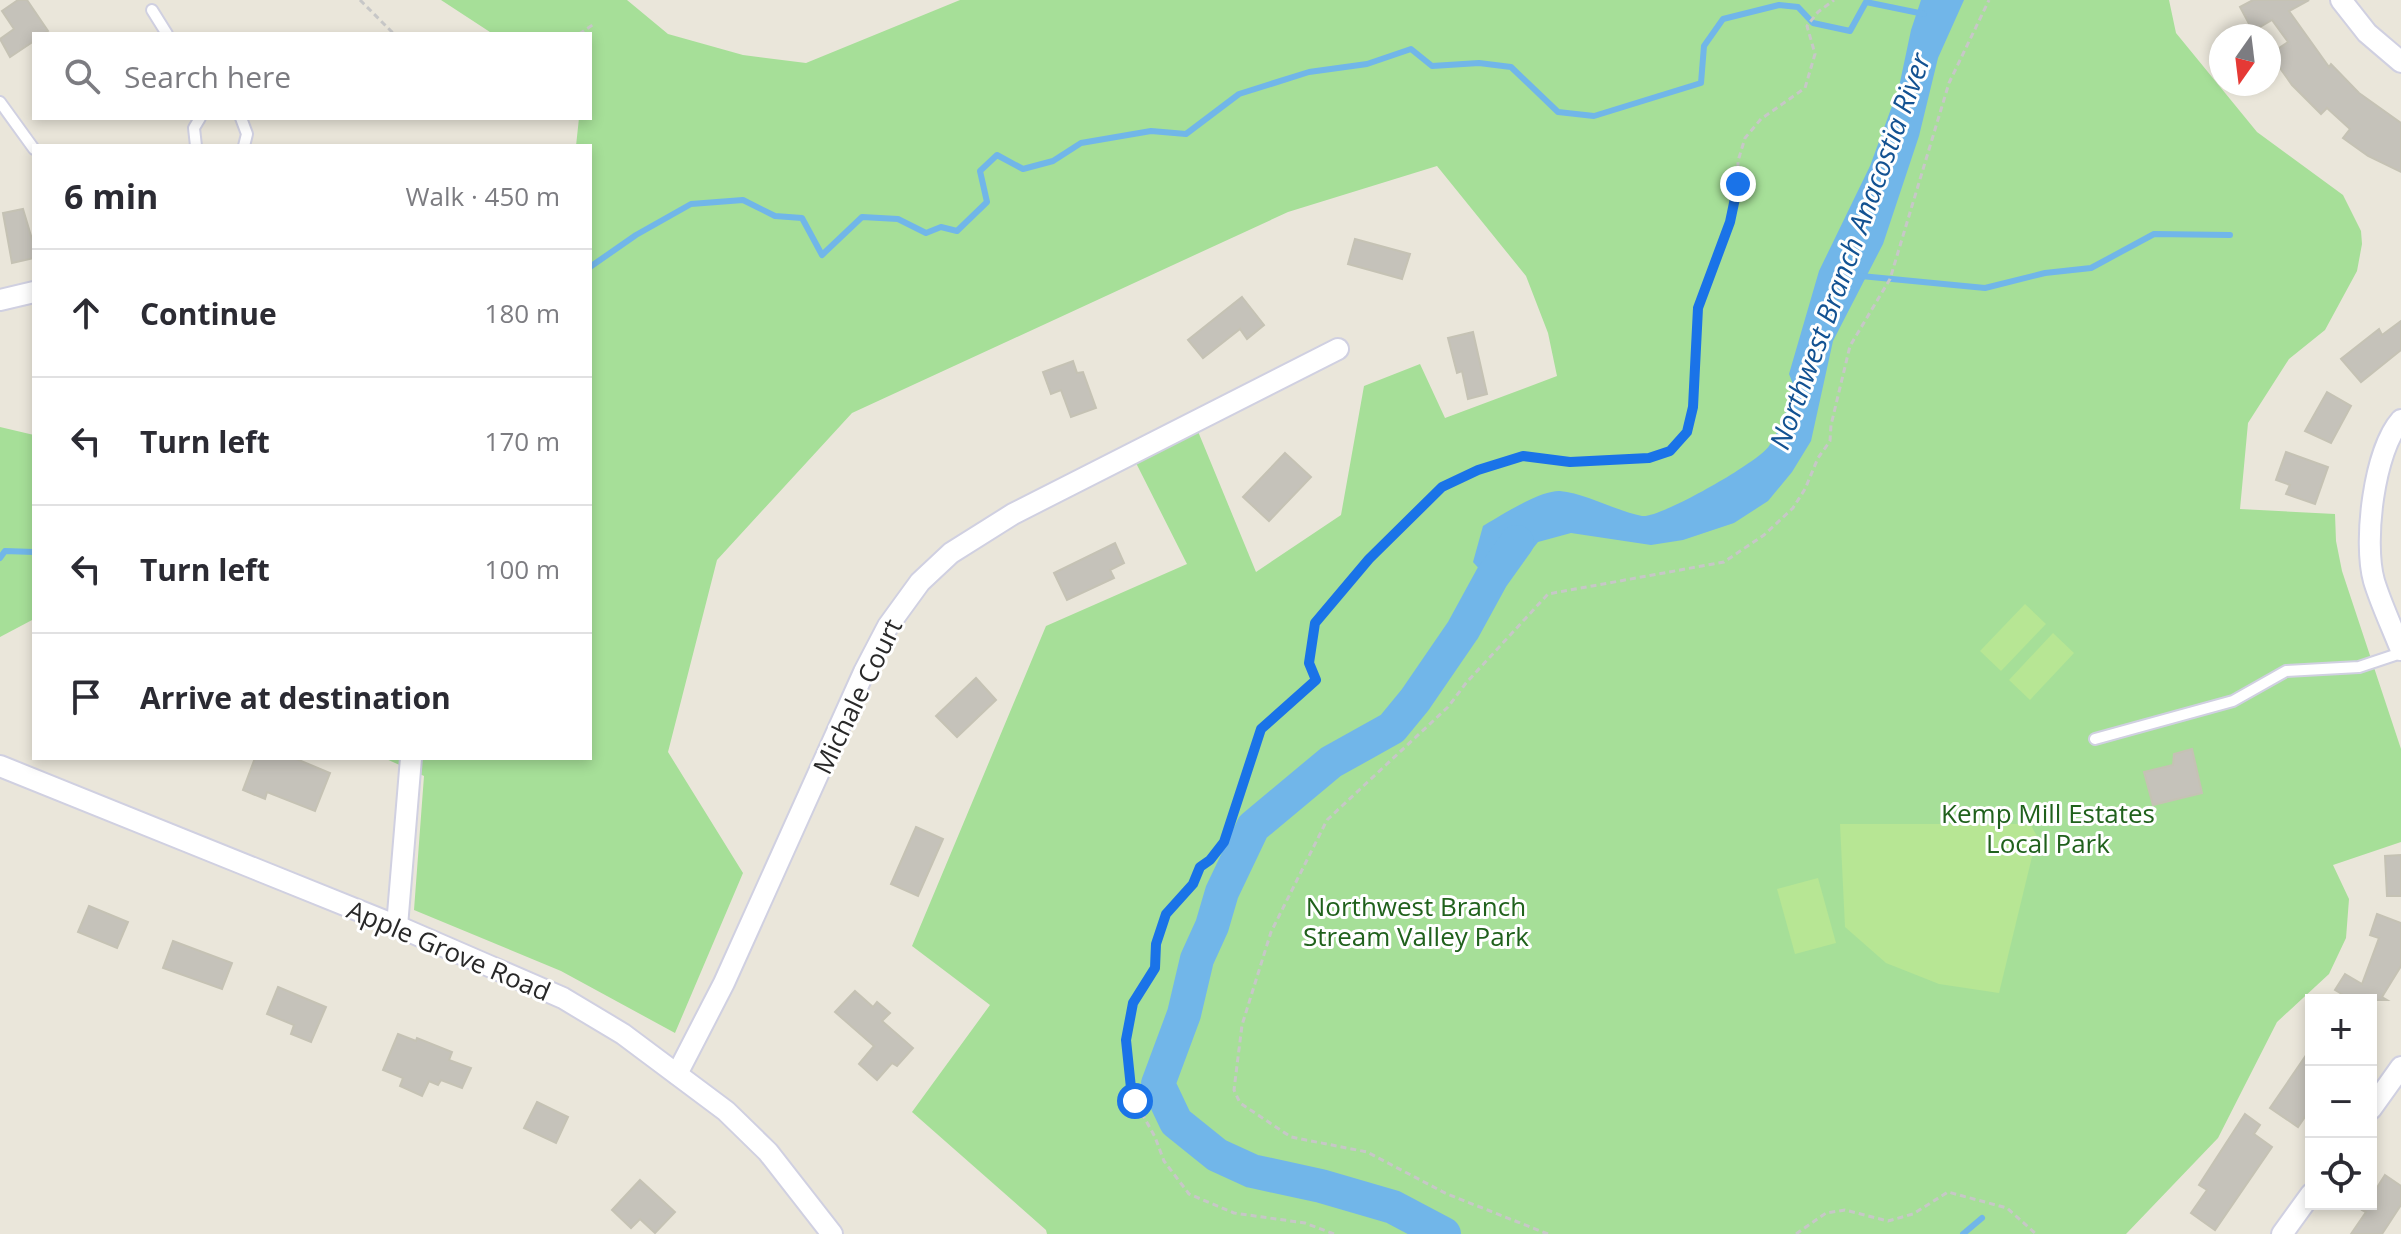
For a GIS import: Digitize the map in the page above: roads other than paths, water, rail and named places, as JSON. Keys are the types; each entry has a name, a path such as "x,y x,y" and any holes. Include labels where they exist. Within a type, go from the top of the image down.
{"street":[{"path":"2341,0 2367,33 2401,62"},
{"path":"0,300 32,292"},
{"name":"Michale Court","path":"677,1074 724,983 864,672 888,626 920,582 951,553 1013,514 1338,349"},
{"path":"2401,420 2378,472 2370,518 2370,549 2374,579 2401,651"},
{"path":"397,926 411,760"},
{"name":"Apple Grove Road","path":"0,766 397,926 563,998 623,1034 726,1111 768,1152 832,1234"},
{"path":"2377,1101 2401,1067"},
{"path":"2282,1234 2305,1202"}],"lane":[{"path":"152,10 166,32"},
{"path":"0,102 32,146"},
{"path":"196,144 194,128 199,120"},
{"path":"242,120 247,134 244,144"},
{"path":"2095,739 2233,701 2286,671 2359,667 2401,651"}],"water":[{"path":"1921,0 1964,0 1938,58 1919,136 1883,244 1833,341 1811,441 1792,472 1768,501 1734,523 1683,540 1651,545 1571,533 1538,542 1499,591 1473,562 1483,526 1520,504 1560,491 1632,514 1652,515 1729,476 1769,446 1796,392 1789,374 1819,271 1870,166 1899,87"}],"waterway":[{"path":"592,266 636,235 691,204 743,200 775,216 802,218 822,255 862,217 898,219 926,233 941,227 957,231 987,202 980,171 997,155 1023,169 1053,161 1081,143 1151,131 1186,134 1239,94 1309,72 1367,64 1411,49 1432,66 1479,63 1511,67 1558,112 1594,116 1701,83 1704,46 1723,19 1779,5 1798,7 1813,23 1850,31 1866,2 1924,14"},
{"path":"1861,276 1985,288 2045,273 2091,268 2154,234 2230,235"},
{"name":"Northwest Branch Anacostia River","path":"1444,1234 1393,1207 1321,1186 1252,1171 1217,1155 1176,1122 1158,1084 1184,1014 1197,959 1212,926 1222,892 1253,827 1331,762 1392,728 1463,630 1492,577 1517,542"},
{"path":"0,558 5,551 32,552"},
{"path":"1963,1234 1982,1218"}],"park label":[{"name":"Kemp Mill Estates Local Park","path":"2048,828"},
{"name":"Northwest Branch Stream Valley Park","path":"1416,921"}]}
